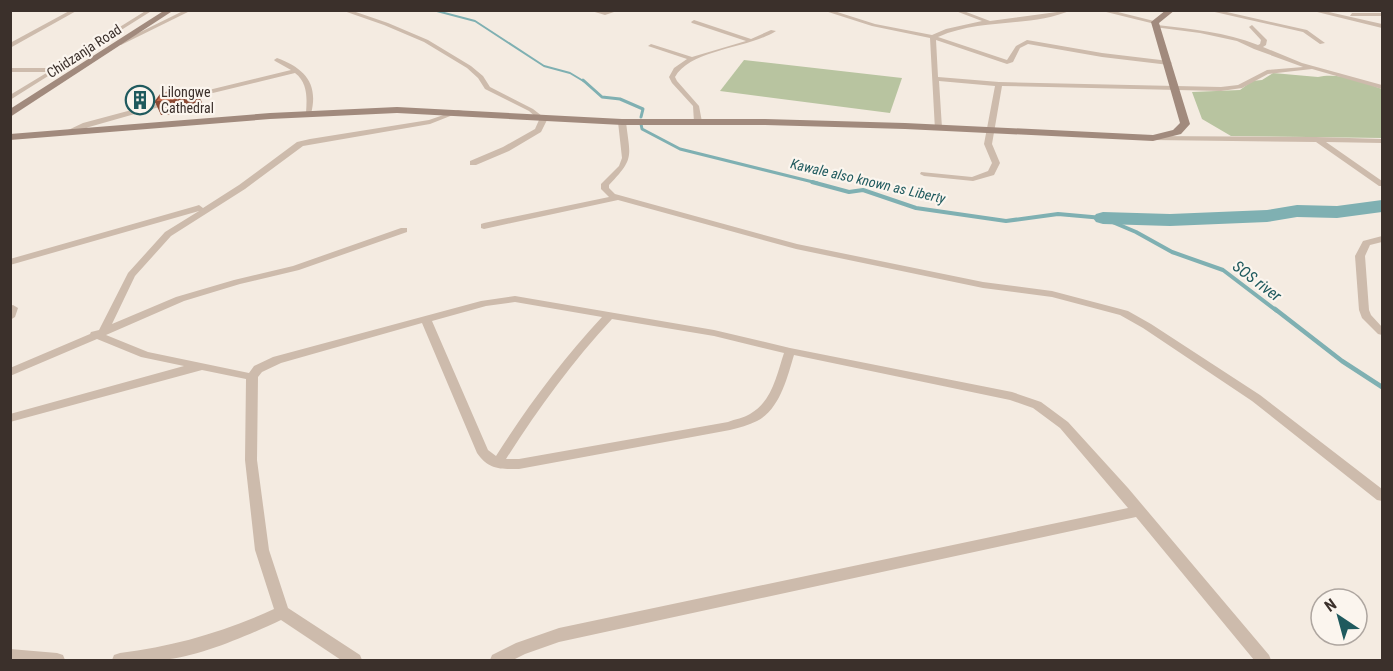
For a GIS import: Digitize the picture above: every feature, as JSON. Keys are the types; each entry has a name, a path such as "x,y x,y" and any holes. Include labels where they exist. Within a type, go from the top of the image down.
{"street":[{"path":"10,46 76,10"},
{"path":"10,98 151,10"},
{"name":"Chidzanja Road","path":"10,114 171,10"},
{"path":"119,44 190,10"},
{"path":"343,10 386,24 426,41 469,67 481,77 487,88 542,118"},
{"path":"590,10 605,13 618,10"},
{"path":"824,10 874,25 933,37 1007,62 1011,62 1018,47 1027,42 1102,55 1169,63"},
{"path":"955,10 993,23"},
{"path":"933,37 951,30 1052,16 1070,10"},
{"path":"1100,10 1239,40 1310,68 1383,87"},
{"path":"1154,20 1172,10"},
{"path":"1208,10 1305,31 1322,43"},
{"path":"1311,10 1383,26"},
{"path":"1340,15 1383,15"},
{"path":"1153,138 1178,132 1185,124 1169,63 1154,20"},
{"path":"694,22 752,41"},
{"path":"1252,27 1264,40 1263,45 1256,48"},
{"path":"698,122 696,106 677,87 672,77 676,69 693,59 752,41 773,31"},
{"path":"933,37 938,128"},
{"path":"651,46 693,59"},
{"path":"277,60 298,70 309,83 309,113"},
{"path":"935,79 999,84 1176,89 1240,87 1260,74 1310,68"},
{"path":"10,70 55,70"},
{"path":"68,132 94,122 189,96 298,70"},
{"path":"924,174 966,179 986,176 995,168 996,163 988,144 999,84"},
{"path":"10,137 309,113 398,110 460,111 622,122 765,122 1153,138 1383,141"},
{"path":"100,333 131,275 168,234 242,187 304,142 430,122 460,111"},
{"path":"473,163 506,149 538,130 542,118"},
{"path":"622,122 626,158 622,167 605,184 608,193 617,198 796,246 983,285 1071,298 1124,313 1256,398 1383,496"},
{"path":"1316,139 1383,184"},
{"path":"484,226 532,215 566,211 617,198"},
{"path":"10,262 214,204"},
{"path":"10,372 208,290 296,268 404,230"},
{"path":"1383,239 1366,243 1360,256 1364,310 1366,316 1383,332"},
{"path":"354,660 282,612 260,539 251,460 252,377 258,369 277,360 485,303 515,299 714,333 790,351 1012,396 1030,402 1050,413 1064,425 1263,660"},
{"path":"497,464 534,405 566,367 575,351 609,316"},
{"path":"426,320 483,453 497,464 519,464 730,426 755,417 768,406 790,351"},
{"path":"100,333 145,355 252,377"},
{"path":"10,418 202,366"},
{"path":"498,660 521,648 559,635 1138,511"},
{"path":"120,660 197,647 236,634 282,612"},
{"path":"10,656 57,660"}],"green space":[{"path":"744,60 902,78 890,113 720,91"},
{"path":"1273,73 1342,77 1382,89 1382,138 1231,136 1202,119 1192,92 1240,90 1252,81 1262,80"}],"building":[{"path":"183,88 200,98 155,102 161,94"}],"waterway":[{"name":"Kawale also known as Liberty","path":"433,10 475,21 544,66 570,73 585,82"},
{"name":"Kawale also known as Liberty","path":"583,80 602,97 620,99 643,109 641,117"},
{"name":"Kawale also known as Liberty","path":"641,124 642,129 680,149 817,183"},
{"name":"Kawale also known as Liberty","path":"812,182 849,192 863,190 916,208 1006,221 1058,214 1103,218 1136,232 1172,252 1223,270 1277,311"},
{"path":"1103,218 1170,220 1267,216 1297,211 1337,212 1382,206"},
{"name":"SOS river","path":"1275,309 1342,361 1382,387"}],"place":[{"name":"Lilongwe Cathedral","path":"140,100"}]}
